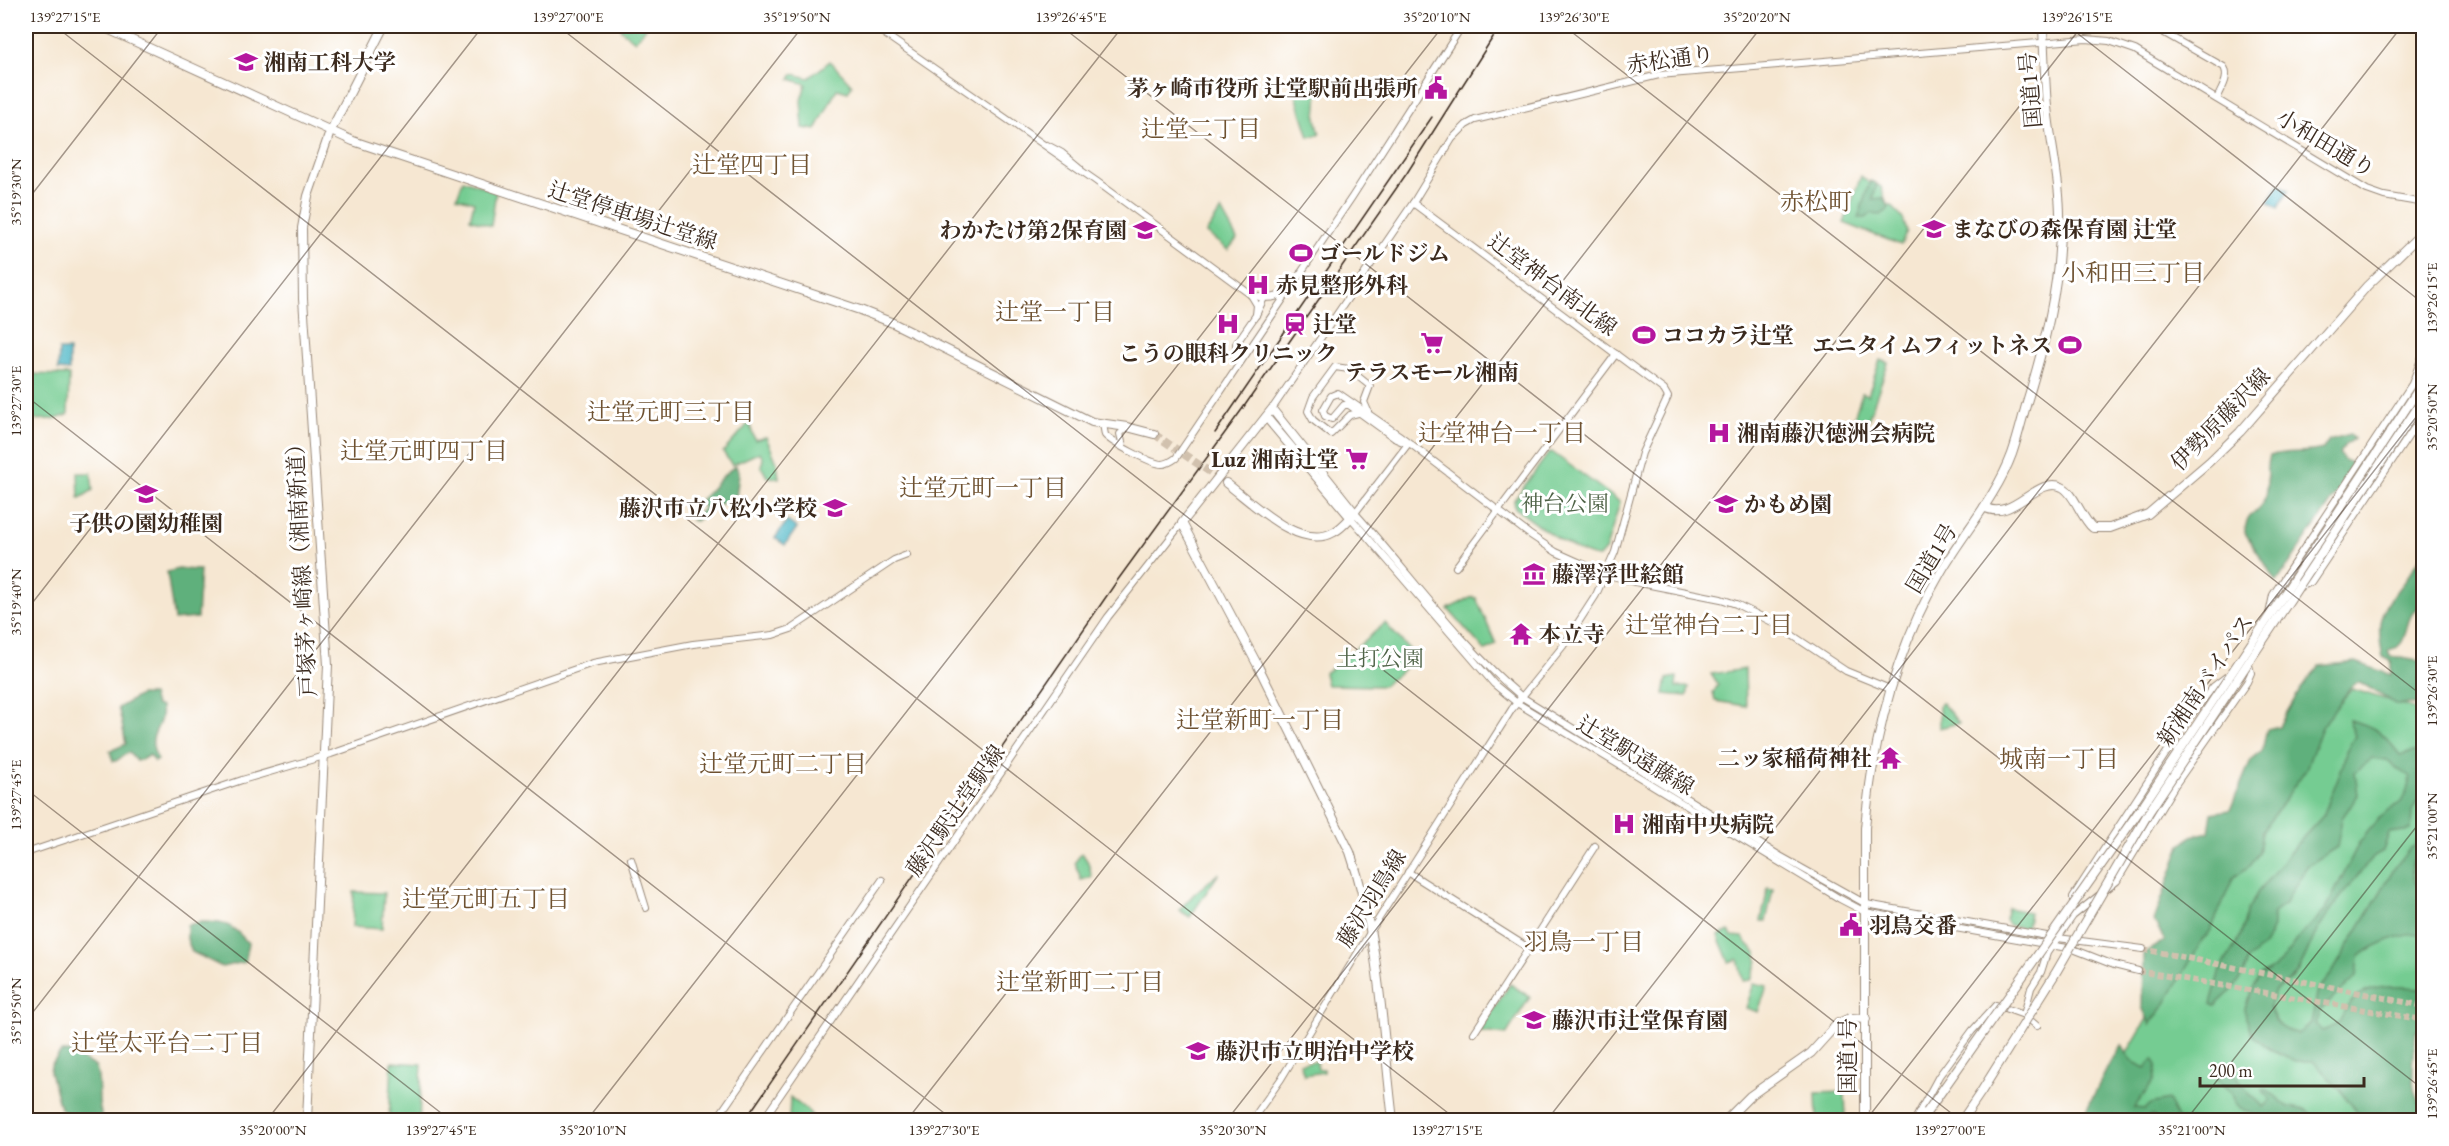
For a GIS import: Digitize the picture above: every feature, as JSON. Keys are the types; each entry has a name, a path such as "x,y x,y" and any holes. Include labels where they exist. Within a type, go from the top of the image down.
{"highway":[{"name":"国道1号","path":"1864,1120 1865,828 1879,729 1902,652 1925,601 1949,559 1984,507 2012,454 2044,347 2056,284 2060,223 2056,170 2047,107 2043,26"},
{"name":"新湘南バイパス","path":"1921,1120 2155,788 2423,380"},
{"name":"新湘南バイパス","path":"1962,1120 2055,974 2149,812 2424,398"}],"main road":[{"name":"辻堂停車場辻堂線","path":"101,26 120,30 330,132 860,310 893,323 1092,422 1127,426 1154,434"},
{"name":"戸塚茅ヶ崎線（湘南新道）","path":"307,1120 328,665 301,262 302,228 308,196 330,132 384,26"},
{"name":"伊勢原藤沢線","path":"1984,507 1992,510 2011,507 2044,486 2060,486 2069,494 2084,519 2093,528 2110,528 2148,514 2223,449 2353,301 2424,231"},
{"name":"藤沢駅辻堂駅線","path":"1182,523 1272,409"},
{"path":"1272,409 1353,515"},
{"path":"1266,417 1353,515"},
{"path":"1226,483 1286,528 1298,534 1318,537 1334,533 1353,515"},
{"path":"1182,523 1253,656 1350,852 1371,931 1387,1045 1393,1120"},
{"path":"1726,1120 1750,1096 1811,1053 1838,1023 1850,1018 1866,1019"}],"street":[{"path":"873,26 1035,139 1062,153 1088,176 1251,295 1257,304 1256,315"},
{"path":"1103,424 1105,435 1123,447 1164,464 1176,458 1352,197 1462,26"},
{"path":"2152,26 2224,67 2227,74 2226,79 2217,99"},
{"name":"赤松通り","path":"1413,203 1452,139 1466,125 1475,120 1652,76 2086,39 2121,44 2135,50 2217,99"},
{"name":"小和田通り","path":"2217,99 2367,190 2384,196 2424,203"},
{"path":"1272,409 1413,203"},
{"name":"辻堂神台南北線","path":"1413,203 1665,390 1668,397"},
{"path":"1266,298 1281,296 1287,291"},
{"path":"1251,295 1266,298 1279,305"},
{"path":"1246,354 1237,351 1236,344 1266,298"},
{"path":"2073,915 2073,897 2189,718 2213,687 2228,676 2271,610 2271,600 2282,582 2412,384 2424,351"},
{"path":"1456,567 1616,354"},
{"path":"1359,413 1350,415 1331,434 1309,416 1308,411 1313,397 1335,367 1349,369 1370,386 1364,402 1370,414"},
{"path":"1408,444 1396,439 1344,405 1335,417 1325,416 1323,410 1331,396 1338,393 1370,414 1498,512 1556,552 1605,574 1736,604 1774,623 1846,671 1890,689"},
{"name":"藤沢羽鳥線","path":"1252,1120 1281,1079 1408,872 1517,703 1567,641 1596,595 1627,512 1636,470 1648,436 1668,397"},
{"path":"2024,1015 2031,988 2052,945 2073,915 2117,881 2171,792 2247,682 2251,673 2246,655 2287,593 2311,582 2424,413"},
{"path":"1123,447 1120,434 1127,426"},
{"path":"1353,515 1408,444"},
{"name":"辻堂駅遠藤線","path":"1353,515 1499,678 1522,697 1866,908 2143,949"},
{"name":"辻堂駅遠藤線","path":"1353,515 1494,684 1517,703 1757,850 1866,908 2073,949 2138,971"},
{"name":"藤沢駅辻堂駅線","path":"763,1120 1108,617 1182,523"},
{"path":"26,853 242,780 325,756 593,663 683,645 773,635 791,629 894,560 908,555"},
{"path":"2282,582 2293,590"},
{"path":"1474,1033 1595,846"},
{"path":"631,859 646,908"},
{"path":"1408,872 1530,949"},
{"path":"716,1120 882,880"},
{"path":"1915,1120 1940,1076 1972,1031 1996,1005 2024,1015 2037,1026"}],"green space":[{"path":"621,26 647,26 635,41 621,30"},
{"path":"830,61 852,85 848,92 837,89 816,130 803,128 801,100 806,84 790,79 793,74 809,78"},
{"path":"1307,81 1318,91 1316,118 1320,134 1309,137 1295,92"},
{"path":"1861,176 1869,183 1873,182 1881,187 1887,205 1892,206 1903,219 1907,231 1901,245 1844,223"},
{"path":"463,180 496,191 491,226 470,219 474,202 457,197"},
{"path":"1870,181 1877,184 1873,199 1883,198 1889,208 1882,214 1872,213 1866,218 1858,218"},
{"path":"1221,210 1237,239 1228,250 1206,233"},
{"path":"1880,360 1888,363 1866,426 1853,421 1862,393 1868,395"},
{"path":"26,374 69,375 68,415 56,419 26,420"},
{"path":"749,423 755,440 766,437 777,463 779,478 767,477 761,466 763,459 760,452 732,465 723,452"},
{"path":"2350,434 2354,439 2339,453 2344,460 2356,465 2277,582 2245,533 2250,516 2261,506 2266,496 2269,456 2323,449 2329,440"},
{"name":"神台公園","path":"1552,452 1620,502 1606,549 1599,557 1568,545 1515,508 1514,500 1548,454"},
{"path":"736,466 739,473 735,506 730,498 720,505 719,503 696,521 691,520 703,509 700,500"},
{"path":"78,473 91,473 93,490 79,499"},
{"path":"2423,553 2423,601 2411,616 2402,642 2389,651 2391,656 2418,661 2423,659 2423,704 2395,704 2360,682 2354,683 2322,727 2306,769 2262,832 2259,853 2251,865 2233,878 2211,930 2203,939 2165,1005 2150,1024 2142,1007 2143,954 2165,940 2154,921 2181,845 2192,836 2209,832 2212,813 2230,810 2251,760 2262,751 2267,729 2279,726 2300,690 2319,666 2356,662 2391,675 2391,661 2383,657 2380,634 2381,617"},
{"path":"178,569 200,570 197,618 174,620 167,572"},
{"path":"1472,597 1476,598 1496,644 1485,651 1448,609"},
{"name":"土打公園","path":"1385,623 1417,658 1383,686 1327,685 1324,673 1337,665"},
{"path":"1745,669 1746,706 1715,701 1713,693 1718,685 1711,674"},
{"path":"1677,677 1676,687 1689,687 1687,696 1664,694 1667,679"},
{"path":"2352,689 2423,711 2423,994 2391,988 2411,1120 2088,1120 2262,821 2309,735"},
{"path":"140,695 152,695 155,705 161,707 160,721 153,737 154,751 158,760 155,762 150,755 136,760 129,752 113,761 110,751 126,744 118,708"},
{"path":"1941,703 1959,723 1939,728 1939,705"},
{"path":"2349,720 2379,732 2400,755 2423,750 2423,794 2412,811 2411,830 2389,833 2383,851 2374,856 2329,913 2317,931 2297,972 2275,990 2269,1006 2276,1021 2286,1030 2297,1033 2311,1023 2318,990 2332,973 2396,866 2410,848 2415,846 2423,828 2423,853 2414,858 2412,872 2416,884 2423,890 2423,934 2406,935 2389,940 2359,956 2357,976 2320,1011 2315,1025 2323,1031 2335,1025 2351,1002 2367,991 2385,987 2423,988 2423,1031 2416,1031 2413,1075 2414,1089 2423,1120 2363,1120 2341,1091 2313,1061 2296,1061 2268,1048 2254,1036 2246,1018 2245,1009 2259,976 2281,962 2301,935 2325,911 2359,843 2378,819 2401,802 2410,778 2387,761 2372,759 2355,772 2358,795 2342,818 2337,847 2307,866 2284,905 2273,913 2273,927 2265,944 2248,960 2244,973 2233,989 2215,1006 2211,1004 2219,973 2240,937 2248,909 2258,892 2294,847 2323,816 2343,765 2346,751 2355,736"},
{"path":"1082,853 1088,862 1092,877 1081,880 1075,862"},
{"path":"1219,873 1190,917 1179,910 1195,893"},
{"path":"1768,888 1773,889 1766,921 1761,921"},
{"path":"354,892 384,893 382,929 352,927"},
{"path":"2008,908 2029,912 2026,928 2008,925 2005,920"},
{"path":"201,922 223,924 233,928 248,943 245,962 222,967 192,952 187,939 187,925"},
{"path":"1729,931 1732,936 1743,937 1757,953 1758,961 1751,980 1743,981 1738,959 1729,962 1718,936"},
{"path":"1754,983 1767,986 1758,1012 1746,1008"},
{"path":"1510,984 1530,997 1506,1035 1481,1032 1480,1030"},
{"path":"2122,1045 2131,1061 2146,1068 2153,1059 2157,1065 2154,1081 2134,1108 2145,1109 2151,1104 2168,1100 2178,1120 2158,1120 2151,1115 2145,1120 2081,1120 2110,1063"},
{"path":"61,1052 69,1052 96,1067 100,1108 104,1120 75,1120 60,1108 50,1072 51,1065"},
{"path":"1316,1061 1318,1069 1324,1069 1324,1072 1304,1075 1300,1063"},
{"path":"392,1062 422,1064 419,1120 389,1120"},
{"path":"2227,1068 2234,1072 2246,1090 2263,1107 2270,1100 2263,1090 2265,1088 2289,1107 2306,1110 2318,1120 2264,1120 2235,1105 2232,1093 2217,1080"},
{"path":"1845,1092 1846,1120 1817,1120 1816,1093"},
{"path":"790,1097 809,1112 815,1120 789,1120"}],"water":[{"path":"2279,184 2289,190 2278,208 2269,202"},
{"path":"59,350 69,350 69,371 58,370"},
{"path":"787,521 797,528 785,545 775,538"}],"tunnel":[{"path":"1154,434 1226,483"},
{"path":"2143,949 2424,1006"},
{"path":"2138,971 2424,1020"}],"railway":[{"path":"745,1120 1117,581 1243,408 1407,173 1500,26"},
{"path":"1215,433 1432,117"}],"place":[{"name":"湘南工科大学","path":"246,62"},
{"name":"茅ヶ崎市役所 辻堂駅前出張所","path":"1436,88"},
{"name":"まなびの森保育園 辻堂","path":"1934,229"},
{"name":"わかたけ第2保育園","path":"1145,230"},
{"name":"ゴールドジム","path":"1301,253"},
{"name":"赤見整形外科","path":"1258,285"},
{"name":"こうの眼科クリニック","path":"1228,324"},
{"name":"辻堂","path":"1295,324"},
{"name":"ココカラ辻堂","path":"1644,335"},
{"name":"テラスモール湘南","path":"1432,343"},
{"name":"エニタイムフィットネス","path":"2070,345"},
{"name":"湘南藤沢徳洲会病院","path":"1719,433"},
{"name":"Luz 湘南辻堂","path":"1357,459"},
{"name":"子供の園幼稚園","path":"146,494"},
{"name":"かもめ園","path":"1726,504"},
{"name":"藤沢市立八松小学校","path":"835,508"},
{"name":"藤澤浮世絵館","path":"1534,574"},
{"name":"本立寺","path":"1521,634"},
{"name":"二ッ家稲荷神社","path":"1890,758"},
{"name":"湘南中央病院","path":"1624,824"},
{"name":"羽鳥交番","path":"1851,925"},
{"name":"藤沢市辻堂保育園","path":"1534,1020"},
{"name":"藤沢市立明治中学校","path":"1198,1051"}],"district":[{"name":"辻堂二丁目","path":"1201,129"},
{"name":"辻堂四丁目","path":"752,165"},
{"name":"赤松町","path":"1816,202"},
{"name":"小和田三丁目","path":"2133,273"},
{"name":"辻堂一丁目","path":"1055,312"},
{"name":"辻堂元町三丁目","path":"671,412"},
{"name":"辻堂神台一丁目","path":"1502,433"},
{"name":"辻堂元町四丁目","path":"424,451"},
{"name":"辻堂元町一丁目","path":"983,488"},
{"name":"辻堂神台二丁目","path":"1709,625"},
{"name":"辻堂新町一丁目","path":"1260,720"},
{"name":"城南一丁目","path":"2059,759"},
{"name":"辻堂元町二丁目","path":"783,764"},
{"name":"辻堂元町五丁目","path":"486,899"},
{"name":"羽鳥一丁目","path":"1584,942"},
{"name":"辻堂新町二丁目","path":"1080,982"},
{"name":"辻堂太平台二丁目","path":"167,1043"}]}
